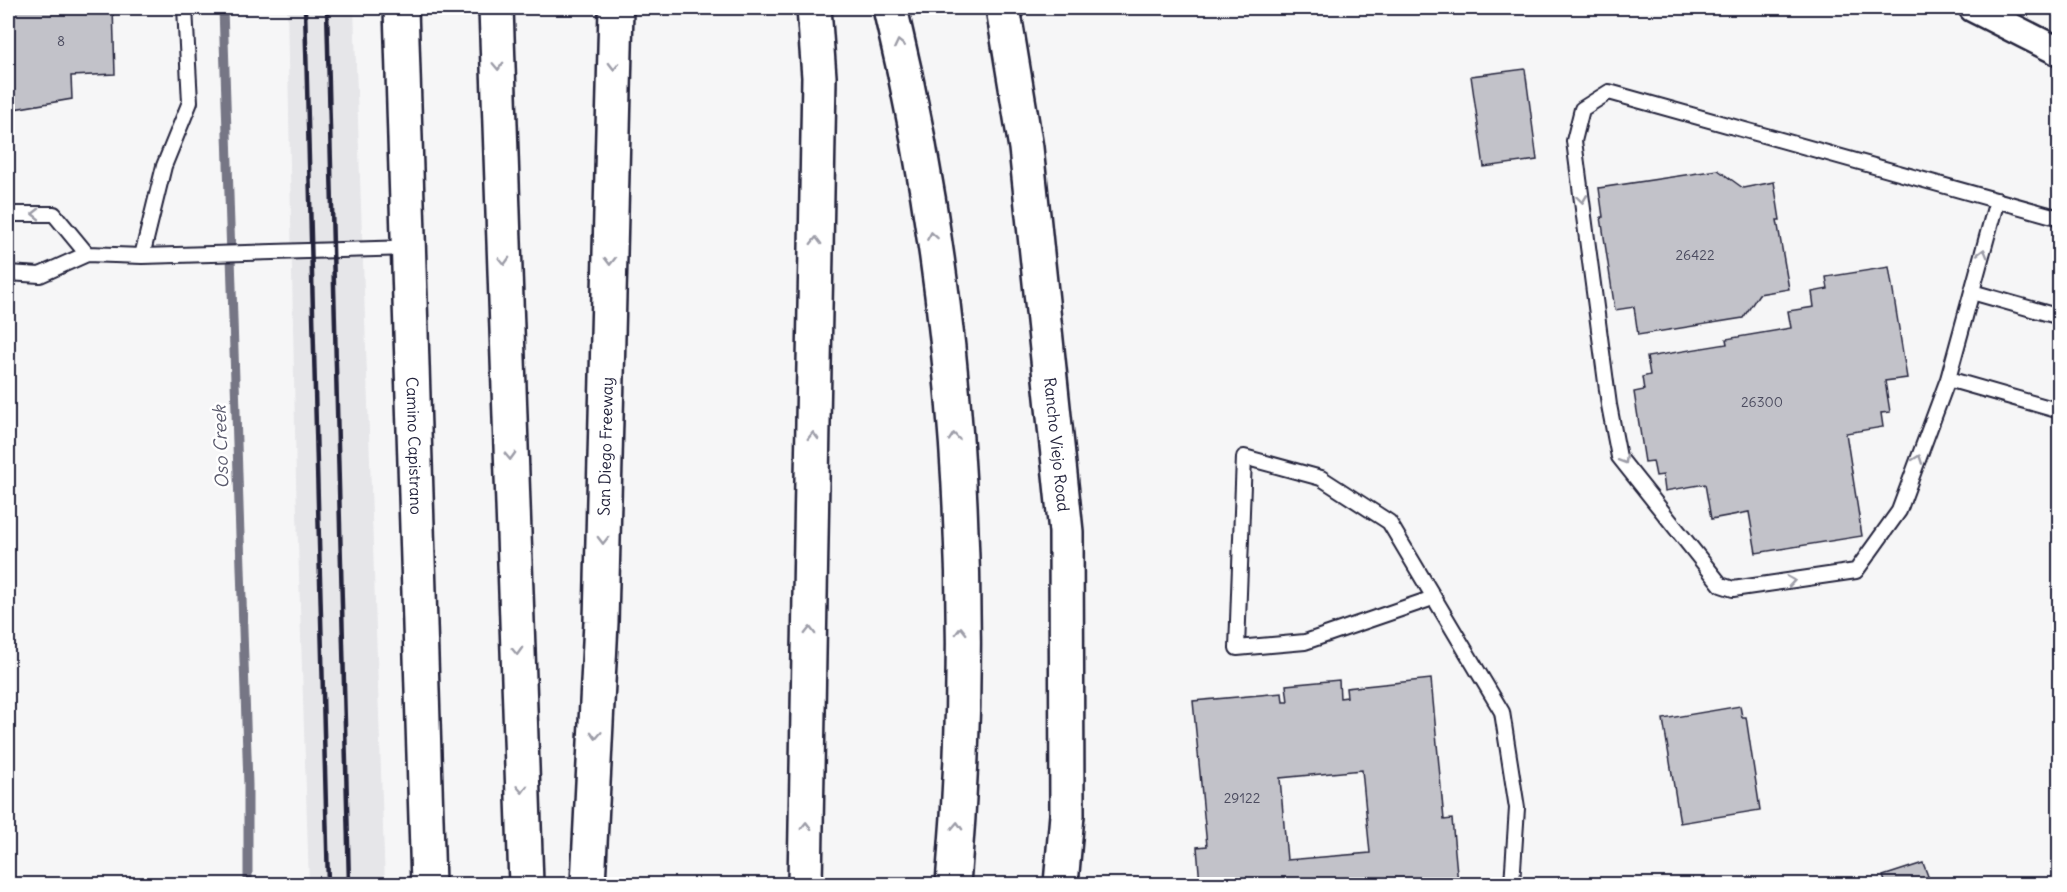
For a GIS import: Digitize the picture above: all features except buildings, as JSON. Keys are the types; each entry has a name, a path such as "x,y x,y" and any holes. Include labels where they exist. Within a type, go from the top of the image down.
{"main road":[{"name":"Camino Capistrano","path":"401,8 428,885"},
{"path":"496,8 526,885"},
{"name":"San Diego Freeway","path":"588,885 601,622 615,8"},
{"path":"805,885 819,77 814,8"},
{"path":"890,8 906,76 942,294 959,492 962,653 957,834 953,885"},
{"name":"Rancho Viejo Road","path":"1002,8 1026,148 1066,532 1067,814 1061,885"}],"street":[{"path":"1973,8 2060,52"}],"lane":[{"path":"142,256 164,165 190,102 185,8"},
{"path":"1997,200 1948,379 1899,511 1856,571 1733,589 1721,585 1619,457 1609,405 1574,141 1582,109 1609,92 1997,200 2060,218"},
{"path":"8,214 54,214 87,254"},
{"path":"8,273 40,275 87,254 142,256 410,248"},
{"path":"1972,292 2060,317"},
{"path":"1948,379 2060,411"},
{"path":"1433,598 1305,642 1237,648 1244,457 1321,478 1389,522 1502,712 1517,808 1512,885"}],"shaded area":[{"path":"287,8 354,8 385,884 309,884 296,482"}],"waterway":[{"name":"Oso Creek","path":"223,8 248,785 248,884"}],"railway":[{"path":"305,8 328,884"},
{"path":"327,8 349,884"}]}
